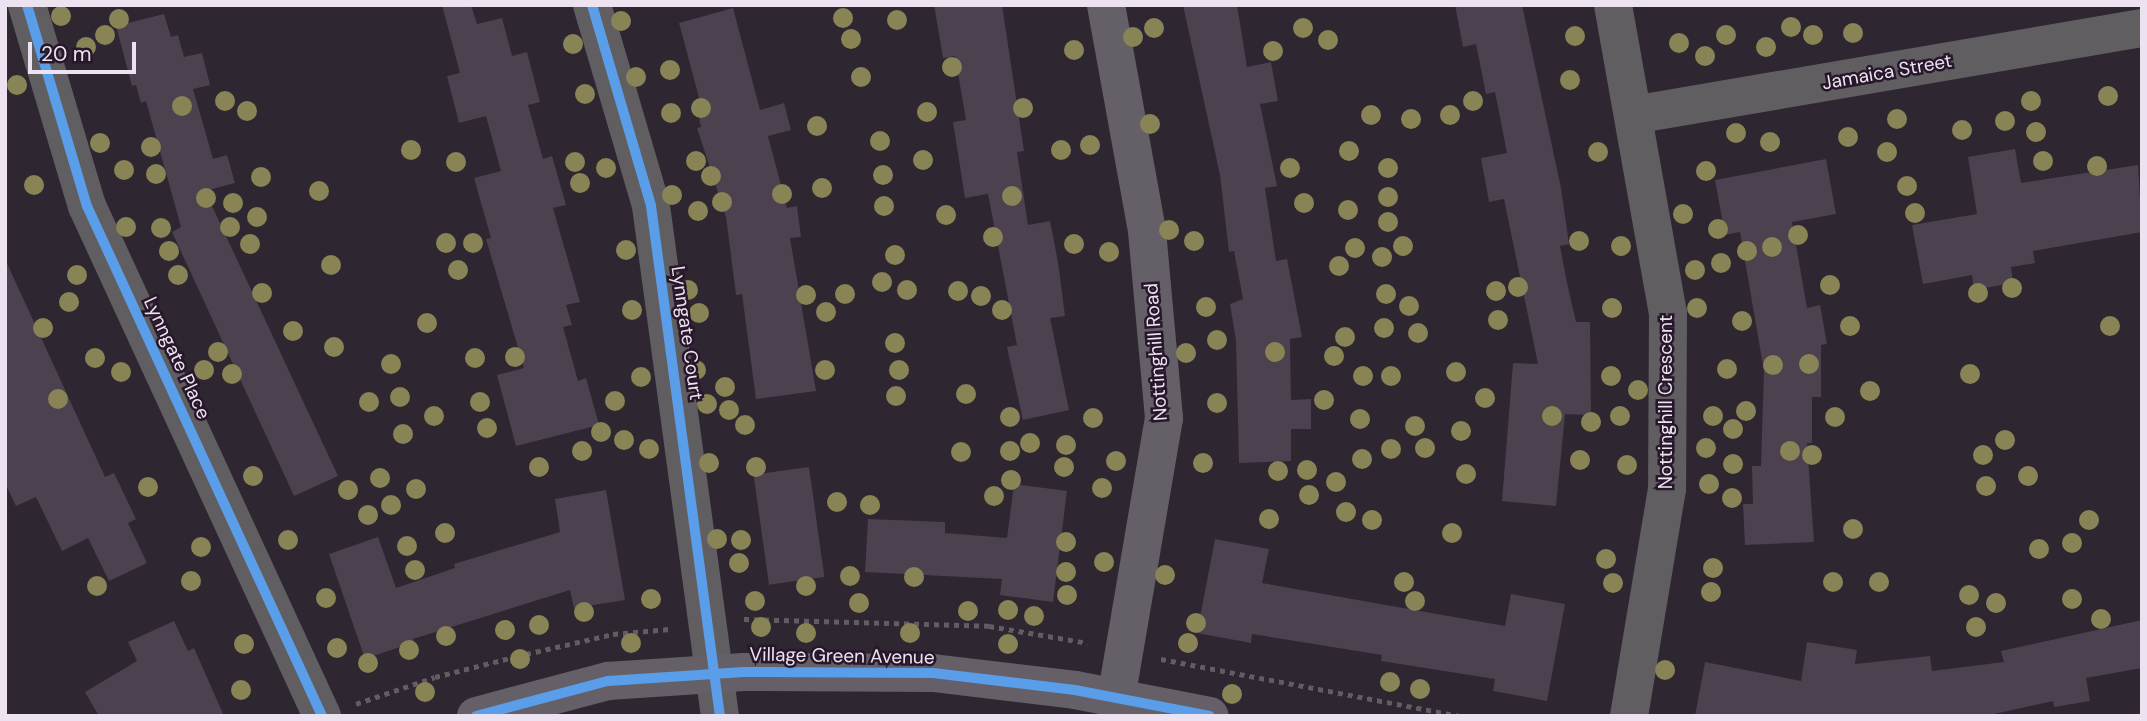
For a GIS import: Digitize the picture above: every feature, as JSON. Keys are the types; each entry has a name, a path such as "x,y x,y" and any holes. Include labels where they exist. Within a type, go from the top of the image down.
{"street":[{"name":"Lynngate Place","path":"27,5 87,206 334,712"},
{"name":"Lynngate Court","path":"592,5 652,206 720,716"},
{"name":"Nottinghill Road","path":"1106,5 1147,231 1164,418 1116,698"},
{"name":"Nottinghill Crescent","path":"1613,5 1668,327 1667,489 1629,716"},
{"name":"Jamaica Street","path":"1633,115 2142,28"},
{"name":"Village Green Avenue","path":"476,716 608,681 716,672 933,673 1116,698 1210,716"}],"path":[{"path":"334,712 435,677 613,634 709,622 871,619 989,626 1461,716"}],"building":[{"path":"442,5 471,5 477,24 502,18 512,56 527,52 540,102 528,105 543,159 552,156 566,205 553,208 580,302 566,305 572,325 563,327 578,381 586,378 599,425 516,446 497,375 524,368 486,239 491,238 474,178 501,171 486,116 459,123 447,76 460,73"},
{"path":"934,5 1002,5 1024,151 1017,152 1028,225 1050,221 1058,262 1065,316 1050,318 1069,410 1023,420 1007,347 1017,345 988,194 965,198 953,122 966,120 955,56 943,58"},
{"path":"1183,5 1237,5 1247,67 1271,62 1278,101 1260,104 1277,186 1265,188 1276,261 1287,259 1302,337 1290,339 1291,400 1311,399 1311,429 1291,429 1291,461 1239,463 1236,341 1230,304 1243,299 1234,251 1229,252 1220,175"},
{"path":"1455,5 1522,5 1561,188 1569,244 1560,246 1567,283 1576,322 1590,322 1591,415 1565,414 1556,506 1502,501 1513,363 1538,364 1504,199 1489,202 1481,158 1507,153 1495,92 1486,94 1476,44 1463,47"},
{"path":"733,8 760,110 784,103 791,130 768,136 787,208 797,206 801,237 790,238 816,391 756,399 742,294 736,295 726,217 697,128 701,127 699,118 704,116 679,23"},
{"path":"164,14 171,37 178,35 184,57 202,53 210,85 193,89 213,159 227,155 235,183 205,191 338,476 294,496 172,232 181,227 146,101 141,103 136,85 132,86 116,26"},
{"path":"2015,149 2021,183 2138,165 2142,232 2033,251 2035,263 2011,267 2013,283 1974,290 1972,275 1923,284 1912,225 1977,214 1968,157"},
{"path":"1826,159 1836,214 1792,222 1807,308 1820,305 1827,344 1821,345 1821,397 1812,397 1812,443 1807,443 1814,542 1745,545 1743,504 1753,504 1752,466 1761,466 1764,371 1740,232 1725,235 1715,180"},
{"path":"5,259 105,477 114,473 136,519 128,523 147,563 109,581 88,538 62,551 36,497 16,506 5,483"},
{"path":"809,467 824,577 769,585 754,475"},
{"path":"1014,484 1067,491 1053,602 1000,595 1002,579 865,572 868,519 945,522 945,533 1007,538"},
{"path":"606,490 625,600 574,608 570,590 413,639 414,642 365,659 329,554 378,537 396,588 455,568 454,564 560,532 555,499"},
{"path":"1215,539 1269,549 1262,583 1505,626 1511,594 1565,604 1547,701 1493,691 1495,679 1381,661 1382,655 1252,634 1251,643 1197,633"},
{"path":"2142,620 2142,668 2086,678 2090,701 2054,707 2053,701 1985,716 1695,716 1705,662 1801,681 1807,642 1857,650 1855,664 1930,656 1932,671 2004,662 2001,651"},
{"path":"174,621 188,651 194,648 224,716 99,716 85,692 137,661 128,642"}],"cycle path":[{"path":"27,5 87,206 322,716"},
{"path":"592,5 651,206 720,716"},
{"path":"476,716 608,681 744,672 933,673 1075,690 1210,716"}]}
